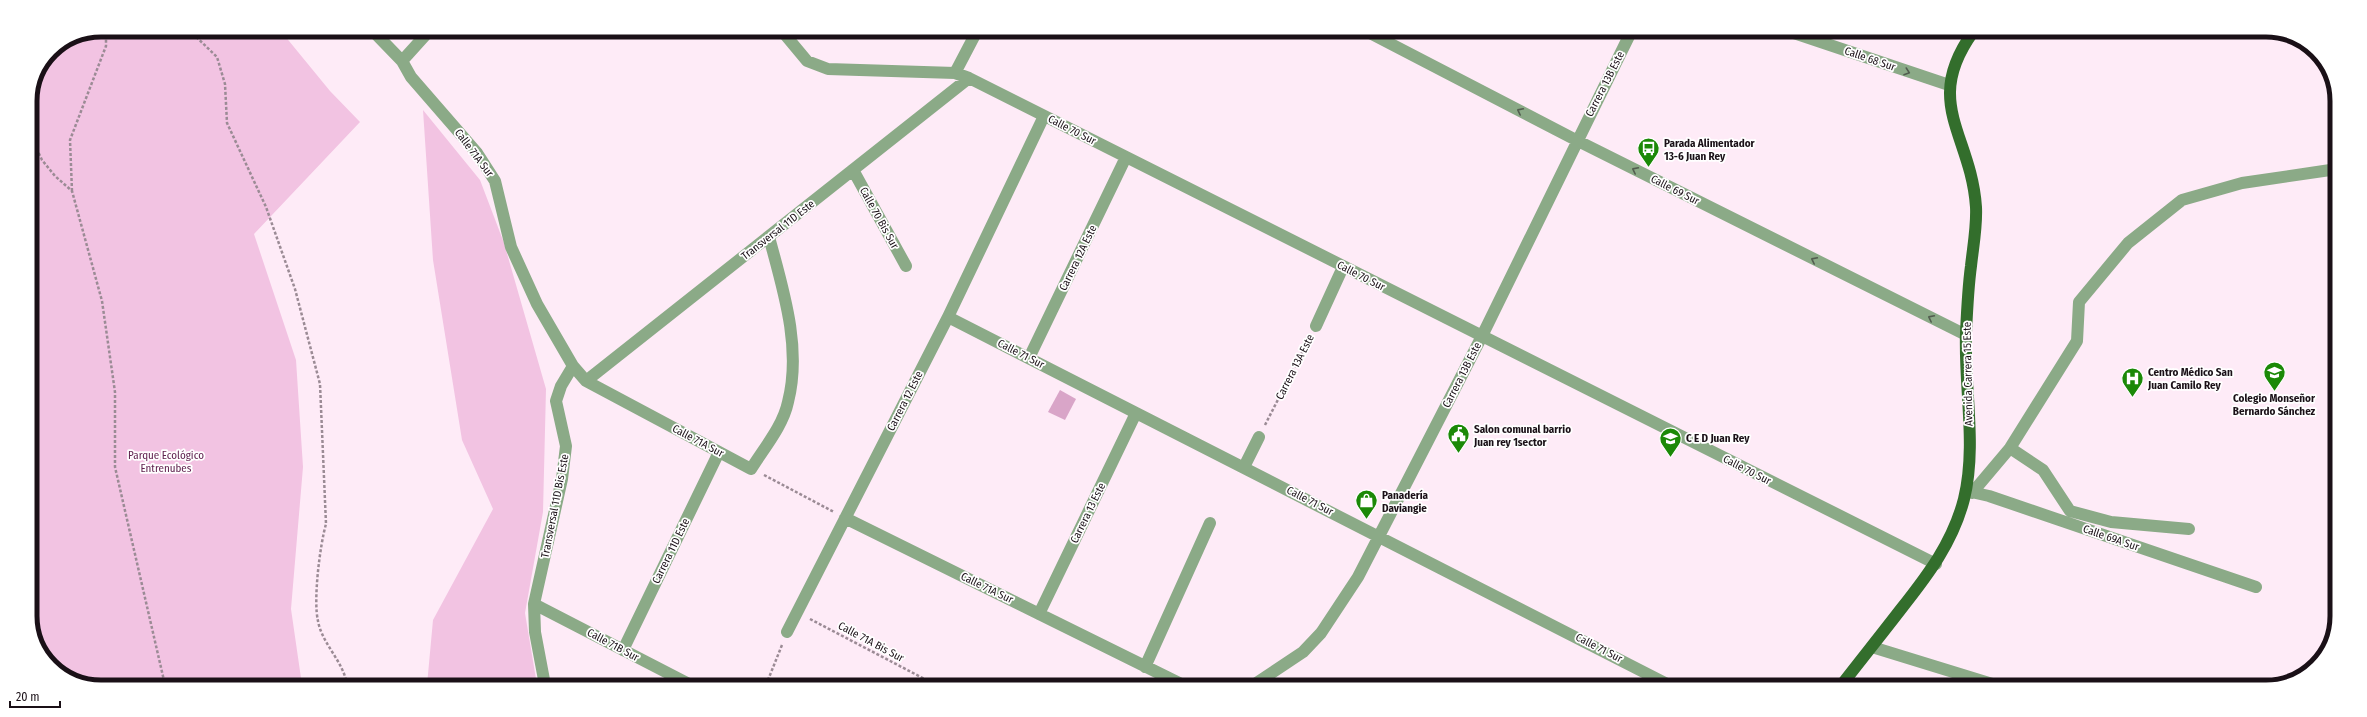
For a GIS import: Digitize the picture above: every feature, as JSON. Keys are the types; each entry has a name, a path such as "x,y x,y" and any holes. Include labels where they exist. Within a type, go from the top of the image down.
{"main road":[{"name":"Avenida Carrera 15 Este","path":"1845,680 1936,564 1958,521 1969,492 1966,334 1976,207 1968,158 1952,115 1950,85 1955,64 1970,37"}],"street":[{"name":"Calle 71A Sur","path":"379,37 402,61 411,77 477,153 495,181 511,247 537,304 574,366 586,381 751,469"},
{"path":"402,61 424,37"},
{"name":"Calle 70 Sur","path":"787,37 807,61 828,69 955,73 969,78 1936,564"},
{"path":"955,73 974,37"},
{"name":"Calle 69 Sur","path":"1378,37 1576,140 1966,334"},
{"name":"Carrera 13B Este","path":"1261,680 1303,652 1321,633 1358,577 1482,336 1576,140 1628,37"},
{"name":"Calle 68 Sur","path":"1806,37 1950,85"},
{"name":"Transversal 11D Este","path":"586,381 969,78"},
{"name":"Carrera 12 Este","path":"787,632 948,317 1044,116"},
{"name":"Carrera 12A Este","path":"1029,358 1126,157"},
{"name":"Calle 70 Bis Sur","path":"853,170 906,266"},
{"path":"1969,492 2010,448 2077,341 2080,302 2128,242 2182,200 2242,183 2330,170"},
{"path":"751,469 780,423 788,403 793,365 786,300 769,237"},
{"name":"Carrera 13A Este","path":"1316,326 1343,266"},
{"name":"Calle 71 Sur","path":"948,317 1659,680"},
{"name":"Transversal 11D Bis Este","path":"534,604 562,479 566,446 556,401 561,386 574,366"},
{"name":"Carrera 13 Este","path":"1039,614 1136,413"},
{"path":"1244,467 1259,437"},
{"path":"2010,448 2044,470 2070,511 2111,522 2190,529"},
{"name":"Carrera 11D Este","path":"623,650 719,452"},
{"name":"Calle 69A Sur","path":"1969,492 1989,496 2256,587"},
{"name":"Calle 71A Sur","path":"845,518 1172,680"},
{"path":"1145,666 1210,523"},
{"path":"534,604 535,632 544,680"},
{"name":"Calle 71B Sur","path":"534,604 681,680"},
{"path":"1872,647 1979,680"}],"path":[{"path":"106,37 106,46 70,140 72,191 102,301 115,392 115,467 164,680"},
{"path":"196,37 217,57 225,84 227,123 266,207 295,289 320,384 326,524 322,538 318,583 318,622 345,680"},
{"path":"37,150 42,160 55,176 72,191"},
{"name":"Carrera 13A Este","path":"1259,437 1316,326"},
{"path":"751,469 845,518"},
{"name":"Calle 71A Bis Sur","path":"797,612 925,680"},
{"path":"768,680 787,632"}],"green space":[{"name":"Parque Ecológico Entrenubes","path":"101,37 286,37 330,91 360,122 254,234 296,360 303,467 291,609 301,680 101,680 85,678 73,673 59,664 50,655 42,640 37,620 37,101 38,89 48,66 56,56 77,42 89,38"},
{"path":"423,110 480,180 504,243 546,389 543,512 525,613 536,680 427,680 433,620 493,509 462,440 433,260"}],"building":[{"path":"1060,390 1076,399 1065,420 1048,412"}],"place":[{"name":"Parada Alimentador 13-6 Juan Rey","path":"1649,168"},
{"name":"Colegio Monseñor Bernardo Sánchez","path":"2274,392"},
{"name":"Centro Médico San Juan Camilo Rey","path":"2132,398"},
{"name":"Salon comunal barrio Juan rey 1sector","path":"1458,454"},
{"name":"C E D Juan Rey","path":"1671,458"},
{"name":"Panadería Daviangie","path":"1366,520"}]}
